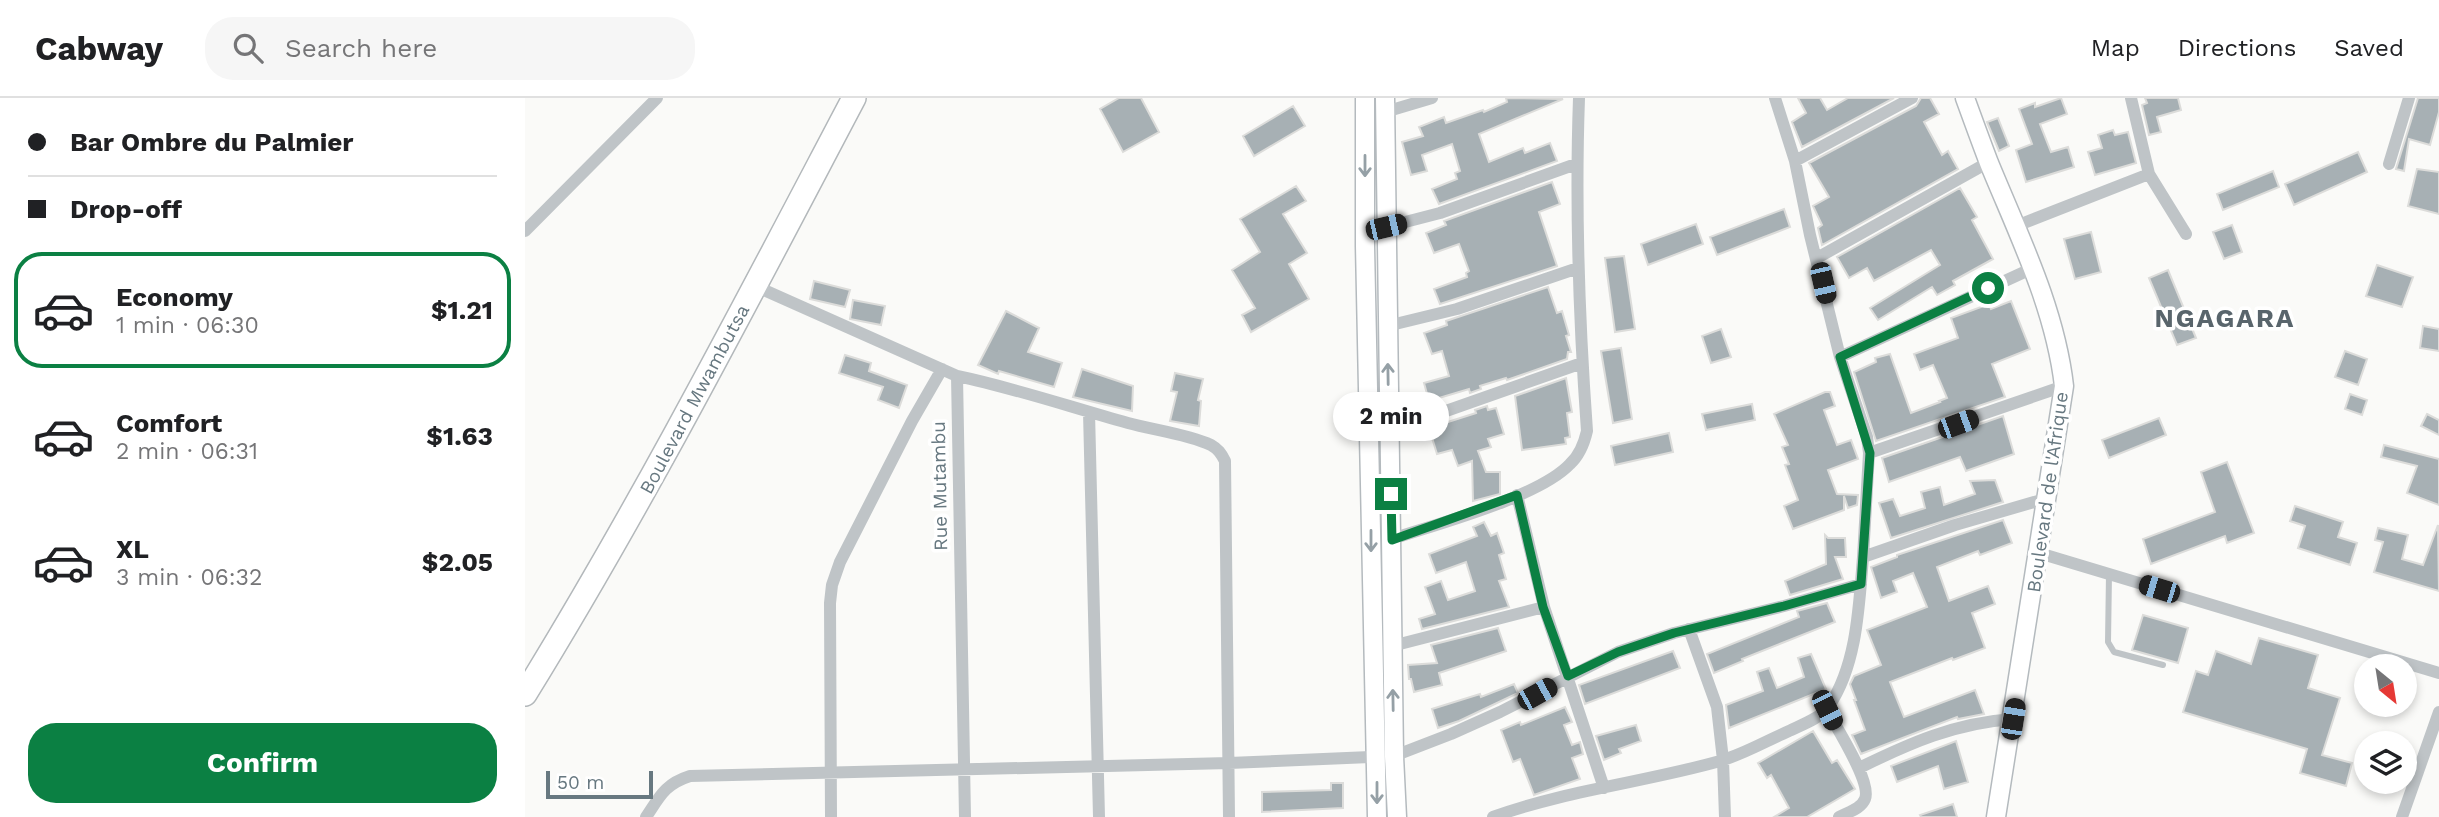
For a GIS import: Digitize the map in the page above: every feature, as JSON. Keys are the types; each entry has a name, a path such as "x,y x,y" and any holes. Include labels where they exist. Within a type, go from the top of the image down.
{"highway":[{"name":"Boulevard Mwambutsa","path":"525,694 593,584 691,407 854,98"}],"street":[{"path":"525,231 657,98"},
{"path":"1365,98 1371,590 1385,757 1397,817"},
{"path":"1377,817 1385,757 1392,646 1385,105 1432,98"},
{"path":"1392,540 1517,495 1552,479 1570,465 1583,448 1587,431 1582,363 1576,164 1579,98"},
{"path":"1493,817 1548,800 1723,760 1827,710 1837,692 1853,646 1861,584 1870,453 1840,357 1795,161 1775,98"},
{"path":"1795,161 1912,98"},
{"name":"Boulevard de l'Afrique","path":"1965,98 2033,268 2060,355 2064,386 1996,817"},
{"path":"2131,98 2149,174 2186,234"},
{"path":"2389,164 2409,98"},
{"path":"1817,258 1989,162"},
{"path":"1386,227 1440,213 1576,164"},
{"path":"2016,226 2149,174"},
{"path":"1387,326 1457,309 1579,268"},
{"path":"1840,357 2033,268"},
{"path":"755,286 957,376 1021,391 1210,445 1220,451 1224,461 1229,817"},
{"path":"1389,426 1429,418 1582,363"},
{"path":"831,817 829,603 832,585 840,562 912,421 942,369"},
{"name":"Rue Mutambu","path":"957,376 965,817"},
{"path":"1870,453 2064,386"},
{"path":"1089,412 1100,766 1099,817"},
{"path":"1517,495 1543,607 1604,788"},
{"path":"1863,557 1955,525 2048,498"},
{"path":"2039,553 2439,673"},
{"path":"646,817 674,781 690,776 1385,757 1451,734 1500,712 1618,652 1689,629 1861,584"},
{"path":"1392,646 1543,607"},
{"path":"1689,629 1717,707 1723,760 1725,817"},
{"path":"1827,710 1859,768 1867,792 1858,807 1839,817"},
{"path":"2406,816 2439,712"},
{"path":"1859,768 1942,731 1981,721 2013,719"}],"lane":[{"path":"2109,573 2108,642 2114,652 2163,665"}],"building":[{"path":"1119,98 1141,98 1159,132 1123,152 1100,109"},
{"path":"1506,98 1563,99 1479,134 1489,162 1523,148 1525,153 1550,143 1557,161 1439,204 1432,189 1457,179 1455,173 1460,171 1452,144 1422,155 1427,171 1411,175 1402,142 1423,136 1419,127 1444,117 1446,123 1483,110 1484,112 1507,102"},
{"path":"1798,98 1820,98 1827,110 1848,98 1894,98 1802,147 1792,122 1806,113"},
{"path":"1921,98 1930,98 1939,114 1924,122 1942,155 1948,151 1958,169 1822,245 1818,228 1822,225 1813,206 1829,197 1809,163 1916,106"},
{"path":"2061,98 2067,114 2040,124 2051,152 2068,147 2074,167 2026,182 2016,150 2032,144 2019,109 2035,103 2035,107"},
{"path":"2145,98 2178,98 2181,110 2157,117 2161,132 2149,135 2142,105 2147,103"},
{"path":"2418,98 2439,98 2439,112 2430,145 2409,139 2404,171 2396,169"},
{"path":"1293,106 1305,126 1254,156 1243,136"},
{"path":"1998,118 2009,146 1999,151 1987,122"},
{"path":"2113,130 2115,135 2128,132 2136,163 2095,175 2088,152 2102,148 2098,135"},
{"path":"2358,152 2367,172 2294,205 2285,184"},
{"path":"2417,169 2439,172 2439,214 2408,206"},
{"path":"2273,171 2279,187 2223,210 2217,194"},
{"path":"1552,182 1560,204 1539,212 1557,266 1440,304 1434,289 1467,277 1466,273 1469,271 1459,244 1434,253 1426,233 1446,225 1444,221"},
{"path":"1296,186 1306,201 1283,214 1307,253 1289,264 1309,299 1251,332 1242,315 1255,308 1232,270 1260,252 1240,219"},
{"path":"1960,188 1977,217 1972,220 1993,259 1953,281 1955,285 1937,295 1932,287 1878,320 1870,308 1940,265 1931,250 1874,281 1867,268 1849,278 1837,257"},
{"path":"1784,209 1790,227 1717,255 1710,237"},
{"path":"1696,224 1703,244 1648,265 1641,244"},
{"path":"2232,225 2242,252 2224,259 2213,232"},
{"path":"2091,232 2101,272 2075,279 2064,239"},
{"path":"1624,256 1635,329 1615,332 1605,258"},
{"path":"2377,265 2413,277 2402,307 2366,296"},
{"path":"2168,270 2196,338 2177,345 2149,278"},
{"path":"814,281 850,290 845,307 810,299"},
{"path":"1548,287 1557,313 1562,311 1569,335 1566,336 1571,352 1568,352 1567,359 1507,380 1506,378 1480,386 1481,389 1470,393 1469,389 1429,401 1424,383 1449,376 1442,351 1432,354 1424,333 1447,325 1446,321"},
{"path":"853,300 885,306 881,325 850,319"},
{"path":"2011,301 2030,349 1992,364 2005,397 1876,441 1854,372 1876,362 1875,358 1890,354 1911,413 1940,402 1947,398 1933,365 1920,370 1914,354 1958,338 1951,318 1989,304 1991,309"},
{"path":"1006,311 1039,328 1028,352 1062,363 1054,387 999,371 998,374 978,365"},
{"path":"2423,326 2439,329 2439,351 2420,348"},
{"path":"1721,329 1731,357 1711,363 1702,336"},
{"path":"1621,348 1632,419 1613,423 1601,351"},
{"path":"2345,351 2367,359 2358,385 2335,377"},
{"path":"845,355 871,363 869,371 907,385 899,408 878,400 883,387 839,373"},
{"path":"1082,369 1133,386 1132,411 1073,397"},
{"path":"1175,373 1203,379 1198,400 1201,401 1199,426 1170,421 1177,392 1171,391"},
{"path":"1566,378 1572,412 1567,413 1570,437 1565,438 1566,444 1522,450 1515,396"},
{"path":"1830,392 1835,406 1824,410 1837,445 1851,440 1858,459 1828,470 1837,494 1858,495 1857,505 1848,508 1844,496 1844,510 1793,529 1784,506 1798,500 1785,465 1789,464 1782,447 1788,445 1774,414"},
{"path":"2350,394 2367,400 2362,415 2345,409"},
{"path":"1425,397 1425,409 1406,413 1406,398"},
{"path":"1752,404 1755,420 1706,430 1702,414"},
{"path":"1487,406 1488,410 1496,408 1504,434 1488,439 1491,447 1478,451 1486,472 1500,472 1500,494 1473,501 1472,461 1458,466 1452,450 1437,454 1429,428 1476,413 1475,410"},
{"path":"2427,414 2439,420 2439,435 2421,426"},
{"path":"2003,416 2014,454 1966,471 1960,457 1889,482 1882,458"},
{"path":"2159,418 2166,435 2109,458 2102,440"},
{"path":"1669,433 1673,452 1615,465 1611,446"},
{"path":"2384,445 2439,459 2439,505 2407,493 2417,466 2381,457"},
{"path":"2227,462 2254,533 2227,543 2225,536 2151,564 2143,539 2215,512 2201,472"},
{"path":"1995,480 2003,502 1891,538 1879,503 1893,499 1900,516 1925,508 1921,492 1940,487 1944,505 1975,494 1970,481"},
{"path":"2295,506 2343,522 2338,537 2357,543 2350,565 2298,548 2305,526 2290,521"},
{"path":"2003,520 2012,543 1980,555 1978,551 1937,567 1949,601 1988,586 1995,604 1972,613 1985,648 1890,682 1904,717 1975,690 1984,714 1957,717 1861,754 1852,735 1865,730 1850,684 1854,676 1881,665 1867,630 1927,607 1913,573 1893,581 1897,592 1881,598 1871,567 1897,555"},
{"path":"1484,522 1491,536 1497,533 1504,553 1499,555 1506,579 1499,581 1509,607 1422,629 1419,619 1435,614 1425,587 1441,581 1448,600 1475,591 1466,562 1436,573 1429,554 1477,536 1473,527"},
{"path":"2438,525 2439,591 2374,572 2383,542 2375,540 2378,528 2408,535 2402,559 2423,565"},
{"path":"1825,535 1828,538 1845,538 1846,557 1835,557 1843,579 1790,595 1785,581 1826,564"},
{"path":"1827,603 1835,622 1714,673 1707,654 1799,617 1797,611"},
{"path":"2143,615 2188,628 2178,663 2132,650"},
{"path":"1498,628 1506,651 1439,673 1442,685 1414,692 1408,665 1437,663 1431,645"},
{"path":"2259,638 2318,655 2308,688 2340,698 2322,755 2352,763 2346,786 2300,773 2307,749 2183,712 2196,671 2208,675 2216,651 2251,664"},
{"path":"1673,651 1680,668 1585,704 1579,685"},
{"path":"1811,654 1826,689 1729,728 1726,705 1763,691 1757,672 1769,668 1777,688 1804,677 1798,658"},
{"path":"1514,684 1518,693 1438,728 1432,709 1480,694 1481,697"},
{"path":"1565,707 1572,722 1564,725 1572,745 1580,742 1583,754 1572,758 1580,779 1534,795 1520,759 1513,762 1501,730"},
{"path":"1636,725 1641,741 1619,749 1621,753 1604,760 1596,736"},
{"path":"1813,731 1832,763 1837,760 1855,789 1807,817 1774,817 1789,808 1771,775 1767,778 1758,763"},
{"path":"1956,741 1968,782 1944,789 1938,766 1897,782 1891,766"},
{"path":"1331,783 1343,783 1343,808 1262,812 1262,792 1331,790"},
{"path":"1953,804 1957,817 1920,815"}],"district":[{"name":"NGAGARA","path":"2225,318"}],"route":[{"path":"1391,494 1392,540 1517,495 1543,607 1568,676 1618,652 1674,633 1861,584 1870,453 1840,357 1988,288"}]}
